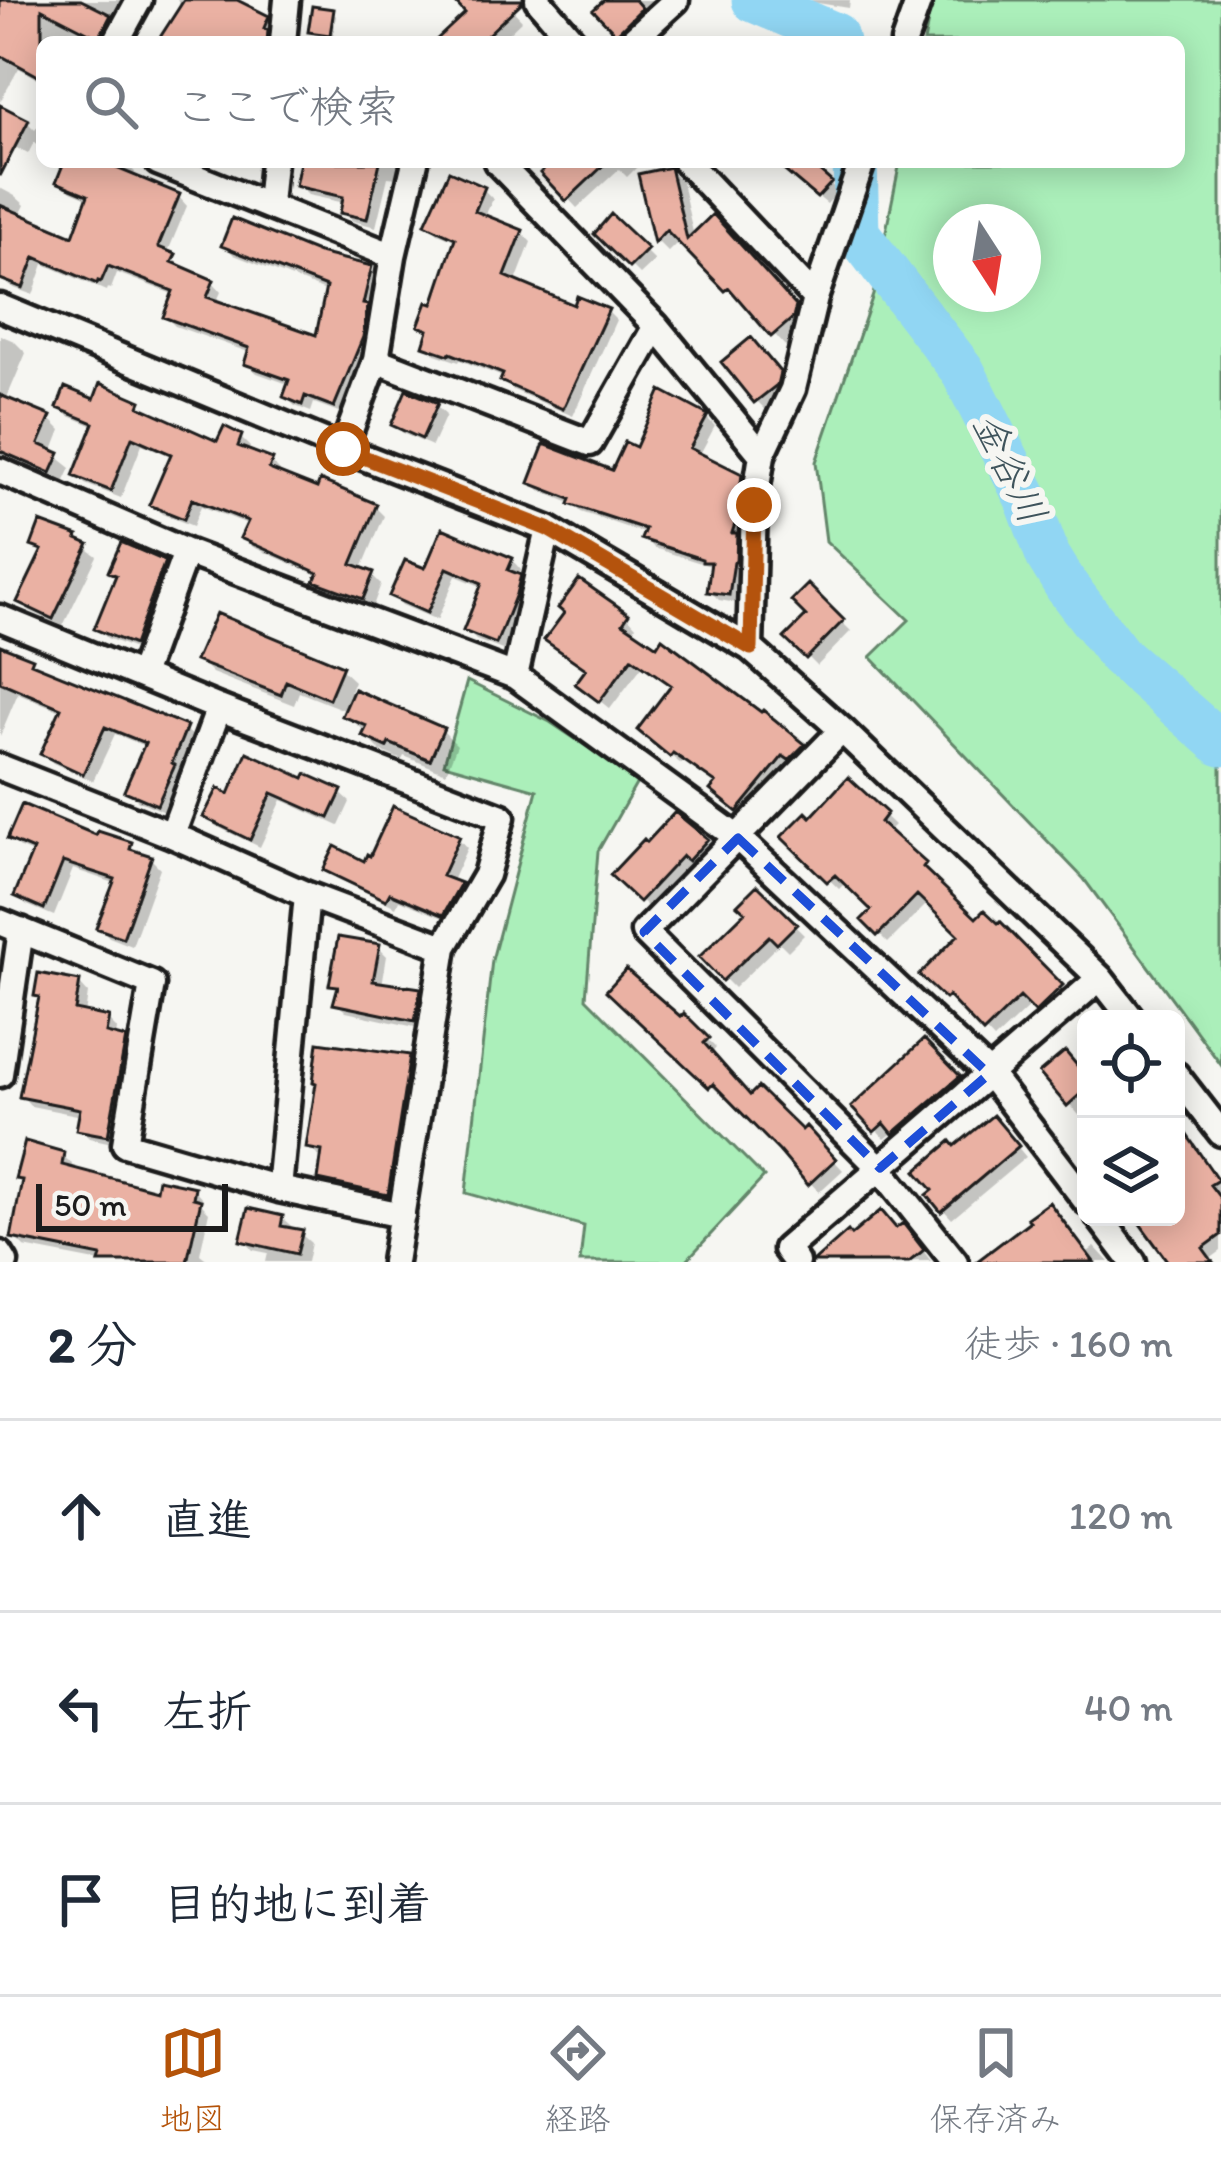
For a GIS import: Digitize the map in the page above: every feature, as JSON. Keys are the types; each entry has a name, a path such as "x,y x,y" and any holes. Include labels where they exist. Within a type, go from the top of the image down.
{"street":[{"path":"119,36 139,0"},
{"path":"284,36 287,0"},
{"path":"538,0 569,36"},
{"path":"637,36 676,0"},
{"path":"906,36 919,0"},
{"path":"173,168 393,256"},
{"path":"269,206 272,168"},
{"path":"343,449 376,360 414,168"},
{"path":"503,168 656,326 762,454"},
{"path":"692,168 815,298"},
{"path":"751,648 754,505 762,454 793,389 815,298 860,168"},
{"path":"0,308 548,529 751,648 1100,978 1125,1010"},
{"path":"376,360 590,443 656,326"},
{"path":"0,470 186,553 515,676 738,838 989,1074 1077,1189"},
{"path":"515,676 548,529"},
{"path":"141,675 186,553"},
{"path":"0,618 502,817 486,874 444,946 394,1262"},
{"path":"172,835 219,708"},
{"path":"842,730 644,932 880,1168 955,1262"},
{"path":"0,767 307,895 444,946"},
{"path":"279,1189 307,895"},
{"path":"0,1074 10,926 152,984 125,1144 279,1189 402,1215"},
{"path":"796,1262 786,1249 1100,978"},
{"path":"1185,1087 1221,1133"},
{"path":"1106,1226 1133,1262"},
{"path":"0,1254 5,1262"}],"highlighted area":[{"path":"738,838 989,1074 880,1168 644,932"}],"green space":[{"path":"932,0 1221,0 1221,1065 1185,1010 1084,879 871,657 909,620 826,541 816,462 873,295 899,168 1185,168 1185,36 925,36"},
{"path":"467,681 550,722 638,781 598,851 586,998 764,1177 685,1262 580,1262 584,1226 466,1193 492,960 537,790 444,764"}],"building":[{"path":"0,0 81,0 111,15 100,36 95,36 42,9 36,75 0,55"},
{"path":"184,0 237,0 269,16 264,28 268,36 161,36"},
{"path":"453,0 522,0 486,36 440,36 465,13"},
{"path":"604,0 635,0 642,8 616,34 593,10"},
{"path":"312,6 334,9 330,35 308,32"},
{"path":"0,105 29,120 0,176"},
{"path":"62,168 117,168 180,194 158,247 176,254 172,262 214,280 207,297 316,335 326,287 221,246 232,218 319,253 372,266 363,304 368,305 363,337 334,407 305,396 302,405 283,397 289,380 244,364 249,348 163,317 173,291 108,266 97,284 35,257 23,288 0,279 0,205 73,236 88,195 56,182"},
{"path":"299,168 379,168 367,219 340,213 343,197 295,186"},
{"path":"545,168 601,168 566,201 540,173"},
{"path":"670,168 687,239 713,214 796,306 793,318 771,337 729,288 725,291 666,230 654,243 638,174"},
{"path":"781,168 816,168 832,182 817,198"},
{"path":"449,171 485,187 475,211 523,230 505,276 574,305 577,296 609,309 563,409 500,381 503,374 423,346 428,330 418,326 427,302 433,304 455,238 425,224"},
{"path":"611,214 648,249 629,268 594,234"},
{"path":"751,337 780,372 777,385 754,403 721,362"},
{"path":"100,383 217,441 224,426 242,435 238,446 273,459 269,469 317,488 320,480 377,504 352,564 374,572 363,599 314,581 318,573 240,538 248,521 192,499 184,519 149,505 171,454 132,437 111,491 73,476 94,423 57,408 65,387 94,399"},
{"path":"406,390 438,403 422,439 391,425"},
{"path":"661,390 708,415 690,448 742,474 732,533 737,533 736,562 729,595 707,592 711,562 641,539 645,529 569,504 571,499 529,483 544,444 612,470 625,442 636,447"},
{"path":"0,395 51,416 39,444 60,453 51,473 0,451"},
{"path":"40,522 89,544 53,619 17,602 42,550 31,546"},
{"path":"442,528 513,558 508,570 521,575 496,644 463,631 482,583 447,568 427,613 389,596 405,560 425,568"},
{"path":"121,542 165,561 134,645 94,629 116,575 108,572"},
{"path":"579,579 629,614 623,623 657,646 662,638 805,744 789,760 783,756 737,812 710,790 716,783 673,753 670,757 637,730 671,685 632,658 599,702 575,684 586,669 544,640 564,613 558,608"},
{"path":"808,584 844,620 806,659 784,638 806,616 791,601"},
{"path":"216,613 343,666 329,699 286,681 281,695 195,661"},
{"path":"0,645 33,658 31,663 187,726 157,805 124,791 145,743 105,727 83,774 40,754 61,708 0,682"},
{"path":"354,689 444,728 430,760 362,736 367,726 342,716"},
{"path":"247,752 342,790 329,818 272,793 250,840 203,817 218,788 229,794"},
{"path":"848,777 887,813 880,822 926,863 923,867 976,918 984,910 1000,921 1063,985 1035,1012 1020,997 983,1033 948,996 945,999 919,975 958,935 917,895 877,936 861,920 871,910 835,875 827,882 781,837 806,812 811,817"},
{"path":"22,804 96,835 98,831 132,842 130,849 152,856 123,938 96,928 115,879 63,862 44,909 14,896 33,850 7,839"},
{"path":"393,806 460,836 442,876 461,883 443,915 390,893 386,900 323,870 335,846 364,861 370,856"},
{"path":"675,812 708,839 688,861 682,856 639,902 610,875"},
{"path":"757,885 797,924 777,944 769,936 722,981 699,957 745,912 737,905"},
{"path":"338,937 380,944 373,981 421,988 415,1021 333,1004 338,986 329,985"},
{"path":"626,969 709,1038 704,1043 750,1095 758,1087 802,1130 806,1126 836,1159 808,1185 713,1084 709,1088 606,991"},
{"path":"38,973 80,981 75,1010 109,1017 106,1033 126,1038 108,1136 76,1130 80,1109 19,1097 39,997 34,996"},
{"path":"924,1039 960,1076 893,1134 884,1123 874,1132 851,1107"},
{"path":"318,1042 410,1055 388,1195 318,1180 322,1151 306,1148"},
{"path":"1065,1051 1077,1065 1077,1097 1067,1106 1039,1073"},
{"path":"993,1115 1019,1146 941,1212 927,1195 933,1190 916,1171 951,1141 955,1146"},
{"path":"1185,1132 1218,1180 1210,1185 1221,1199 1221,1235 1203,1248 1213,1262 1168,1262 1142,1226 1185,1226"},
{"path":"25,1141 64,1152 62,1165 156,1190 158,1179 195,1187 193,1198 201,1200 187,1262 99,1262 101,1256 11,1238 22,1180 15,1179"},
{"path":"1049,1202 1094,1262 976,1262 1030,1221 1027,1218"},
{"path":"248,1208 283,1216 281,1226 303,1230 297,1254 240,1241"},
{"path":"881,1210 896,1228 903,1223 924,1250 909,1262 813,1262 848,1231 851,1235"}],"waterway":[{"name":"金谷川","path":"754,0 835,36"},
{"name":"金谷川","path":"855,168 857,233 962,370 1026,497 1048,556 1067,587 1119,655 1221,744"}],"route":[{"path":"343,449 548,529 751,648 754,505"}]}
